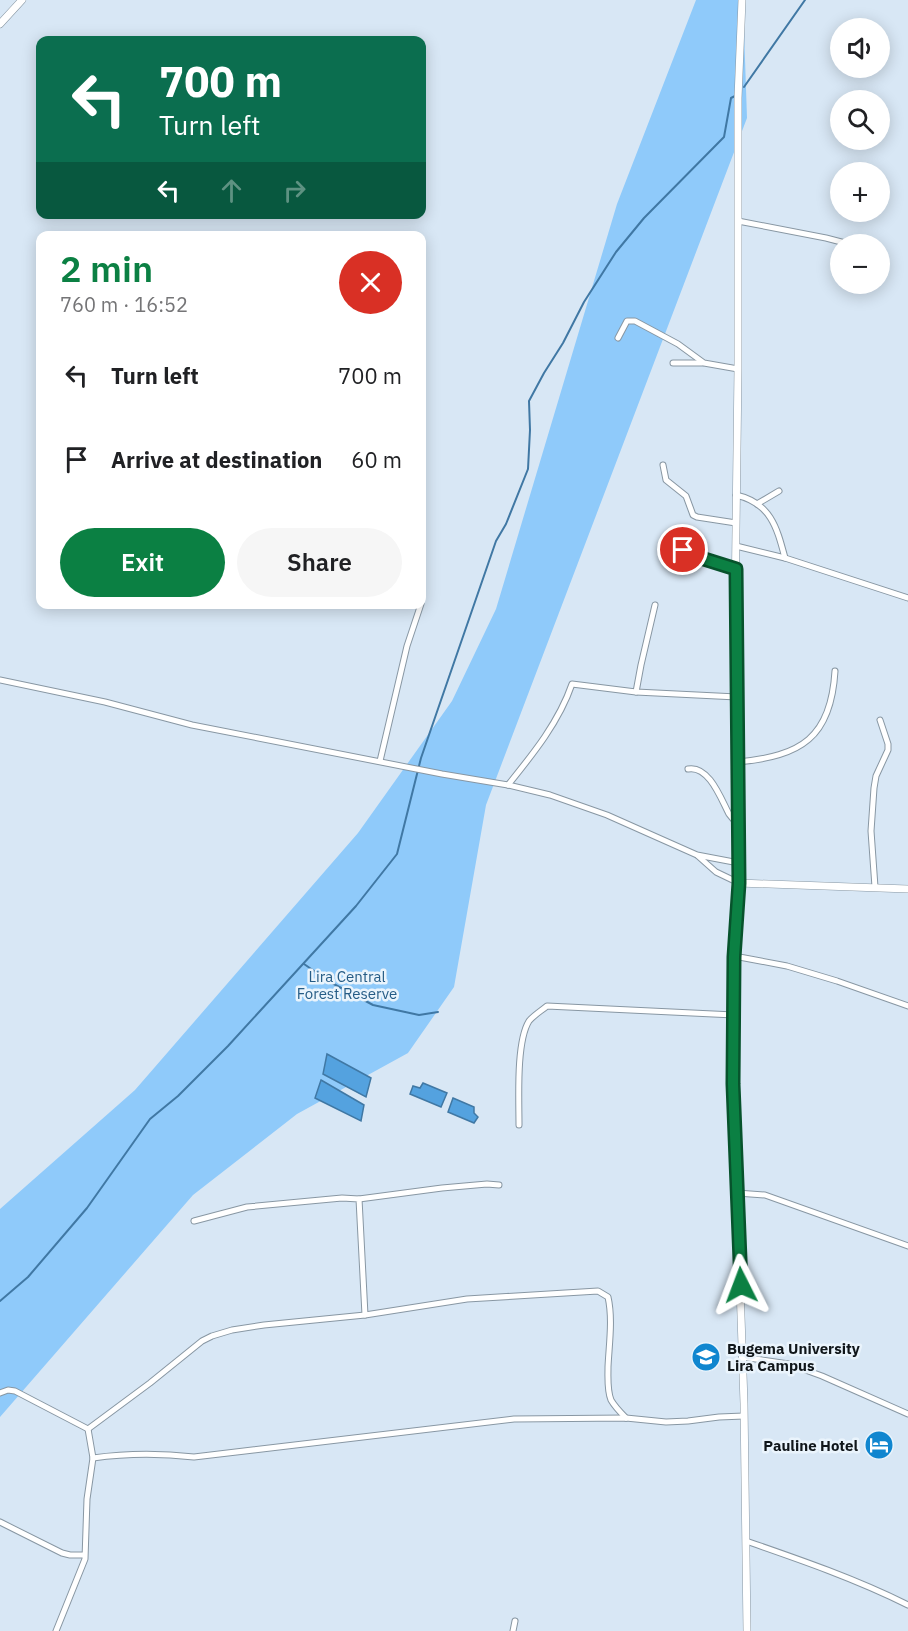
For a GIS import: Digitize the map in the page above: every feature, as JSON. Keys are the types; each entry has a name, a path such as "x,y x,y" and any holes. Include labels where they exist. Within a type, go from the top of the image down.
{"street":[{"path":"0,24 21,0"},
{"path":"742,0 738,99 736,495 739,883 734,957 733,1084 744,1416 747,1631"},
{"path":"738,221 830,239"},
{"path":"618,338 627,321 635,321 678,345 704,363"},
{"path":"673,363 704,363 738,369"},
{"path":"663,465 666,480 686,496 693,515 736,523"},
{"path":"757,504 779,491"},
{"path":"736,495 757,504 776,525 785,558"},
{"path":"683,532 682,546 685,553 736,569"},
{"path":"736,546 785,558 908,598"},
{"path":"636,692 640,665 655,605"},
{"path":"380,761 407,646 419,609"},
{"path":"738,762 782,754 803,745 810,739 826,717 834,690 835,671"},
{"path":"0,680 105,702 192,725 550,795 587,807 697,855 739,863"},
{"path":"508,785 545,737 572,684 636,692 737,697"},
{"path":"875,887 871,831 874,788 876,776 888,750 880,720"},
{"path":"688,769 697,770 708,777 729,814 738,823"},
{"path":"697,855 716,872 739,883 908,889"},
{"path":"734,957 786,966 908,1006"},
{"path":"519,1125 524,1032 534,1016 547,1006 734,1015"},
{"path":"194,1221 246,1207 359,1198 464,1186 499,1185"},
{"path":"737,1193 765,1195 908,1246"},
{"path":"359,1198 365,1315"},
{"path":"88,1429 202,1341 232,1330 365,1315 467,1299 598,1291 608,1297 609,1302 608,1385 610,1398 626,1418"},
{"path":"742,1357 789,1364 908,1414"},
{"path":"0,1393 8,1390 15,1391 88,1429"},
{"path":"93,1458 120,1454 194,1457 514,1419 626,1418 666,1422 744,1416"},
{"path":"56,1631 83,1566 87,1498 93,1458 88,1429"},
{"path":"0,1522 62,1553 84,1555"},
{"path":"746,1541 867,1585 908,1605"},
{"path":"513,1631 515,1621"}],"green space":[{"name":"Lira Central Forest Reserve","path":"696,0 743,0 747,118 486,805 454,987 408,1053 297,1114 193,1195 0,1417 0,1209 135,1090 358,833 452,701 496,609 617,204"}],"shaded area":[{"path":"327,1054 371,1078 366,1097 323,1074"},
{"path":"321,1080 364,1105 361,1121 315,1098"},
{"path":"423,1083 447,1093 441,1107 410,1094 413,1086 420,1088"},
{"path":"453,1098 474,1107 474,1113 478,1117 474,1123 448,1112"}],"waterway":[{"path":"744,87 805,0"},
{"path":"0,1301 28,1277 87,1208 150,1119 178,1096 228,1046 356,906 397,854 421,758 496,541 506,524 528,469 529,401 584,302 616,252 644,218 724,137 731,98 735,96"},
{"path":"304,964 330,982 373,1005 419,1015 438,1012"}],"place":[{"name":"Bugema University Lira Campus","path":"706,1357"},
{"name":"Pauline Hotel","path":"879,1445"}],"route":[{"path":"683,550 685,553 736,569 739,883 734,957 733,1084 741,1285"}]}
